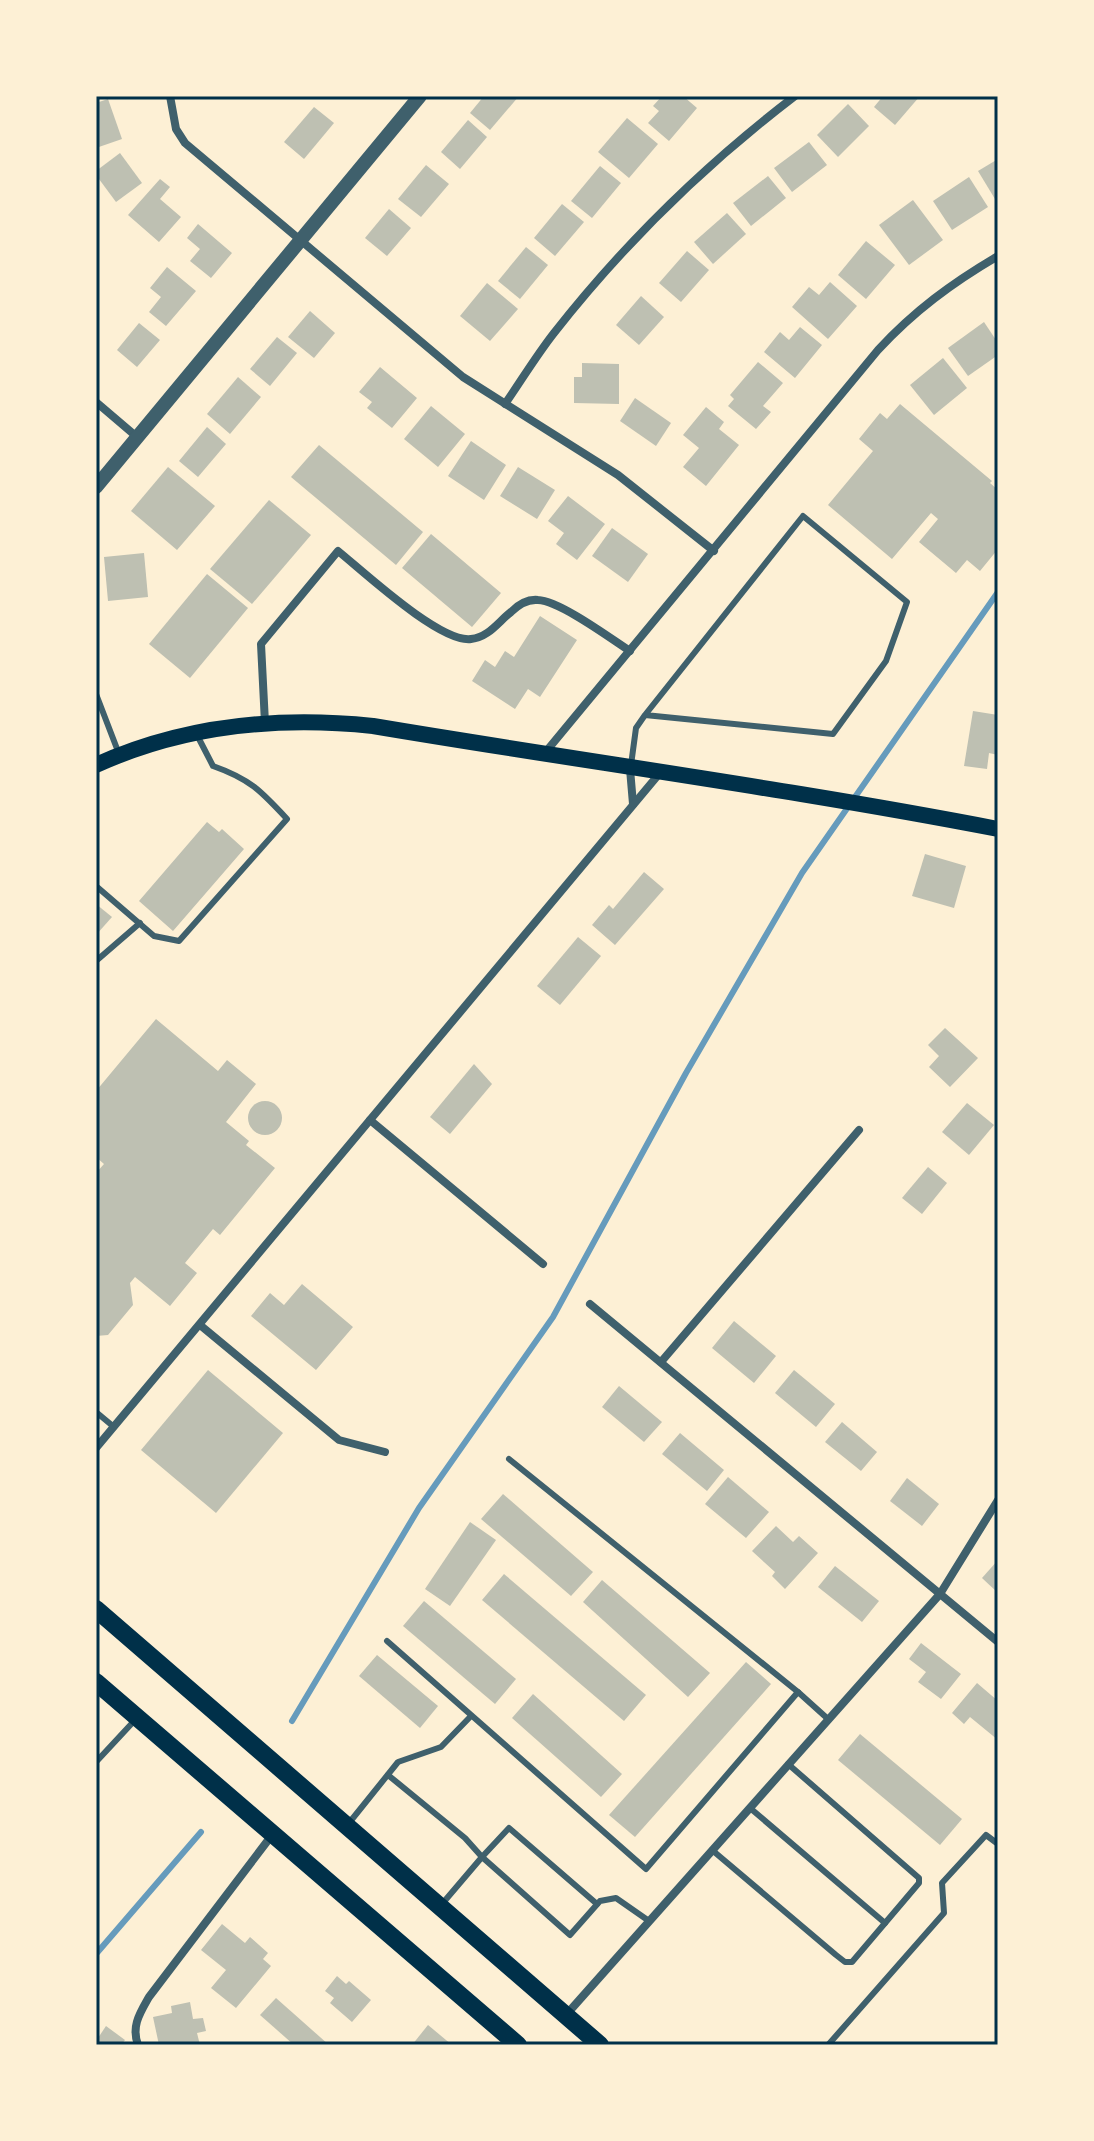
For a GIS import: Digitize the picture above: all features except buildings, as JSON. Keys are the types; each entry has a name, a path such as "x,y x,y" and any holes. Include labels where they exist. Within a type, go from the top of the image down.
{"main road":[{"path":"96,765 119,754 195,731 265,723 326,721 373,726 659,774 836,798 998,829"},
{"path":"96,1609 600,2045"},
{"path":"96,1682 518,2045"}],"street":[{"path":"170,96 176,129 185,143 463,377 618,475 714,551"},
{"path":"96,487 420,96"},
{"path":"505,404 553,335 633,243 717,159 795,96"},
{"path":"544,755 899,327 949,285 998,256"},
{"path":"96,402 137,437"},
{"path":"265,723 261,644 338,551 413,612 452,637 470,639 489,633 519,605 536,599 553,603 630,651"},
{"path":"630,769 633,804"},
{"path":"96,1448 659,774"},
{"path":"370,1120 543,1264"},
{"path":"661,1362 859,1130"},
{"path":"590,1304 998,1642"},
{"path":"200,1325 339,1440 385,1452"},
{"path":"566,2015 940,1594 998,1500"},
{"path":"138,2045 135,2022 149,1997 272,1834"}],"lane":[{"path":"630,769 636,728 645,715 803,516 907,602 886,661 833,734 645,715"},
{"path":"96,694 119,754"},
{"path":"96,886 154,936 179,941 287,819 263,793 242,777 213,766 195,731"},
{"path":"96,961 140,923"},
{"path":"96,1412 114,1427"},
{"path":"509,1459 828,1719"},
{"path":"387,1641 646,1869 798,1692"},
{"path":"347,1826 398,1762 441,1747 471,1716"},
{"path":"96,1762 138,1718"},
{"path":"712,1850 845,1962 852,1962 919,1883 919,1878 788,1764"},
{"path":"388,1775 465,1838 482,1857 570,1935 600,1901 616,1898 649,1921"},
{"path":"750,1808 885,1923"},
{"path":"440,1907 509,1828 597,1904"},
{"path":"828,2045 944,1913 942,1883 986,1835 998,1844"}],"waterway":[{"path":"292,1721 419,1508 553,1317 686,1073 802,873 998,592"},
{"path":"96,1954 201,1832"}]}
